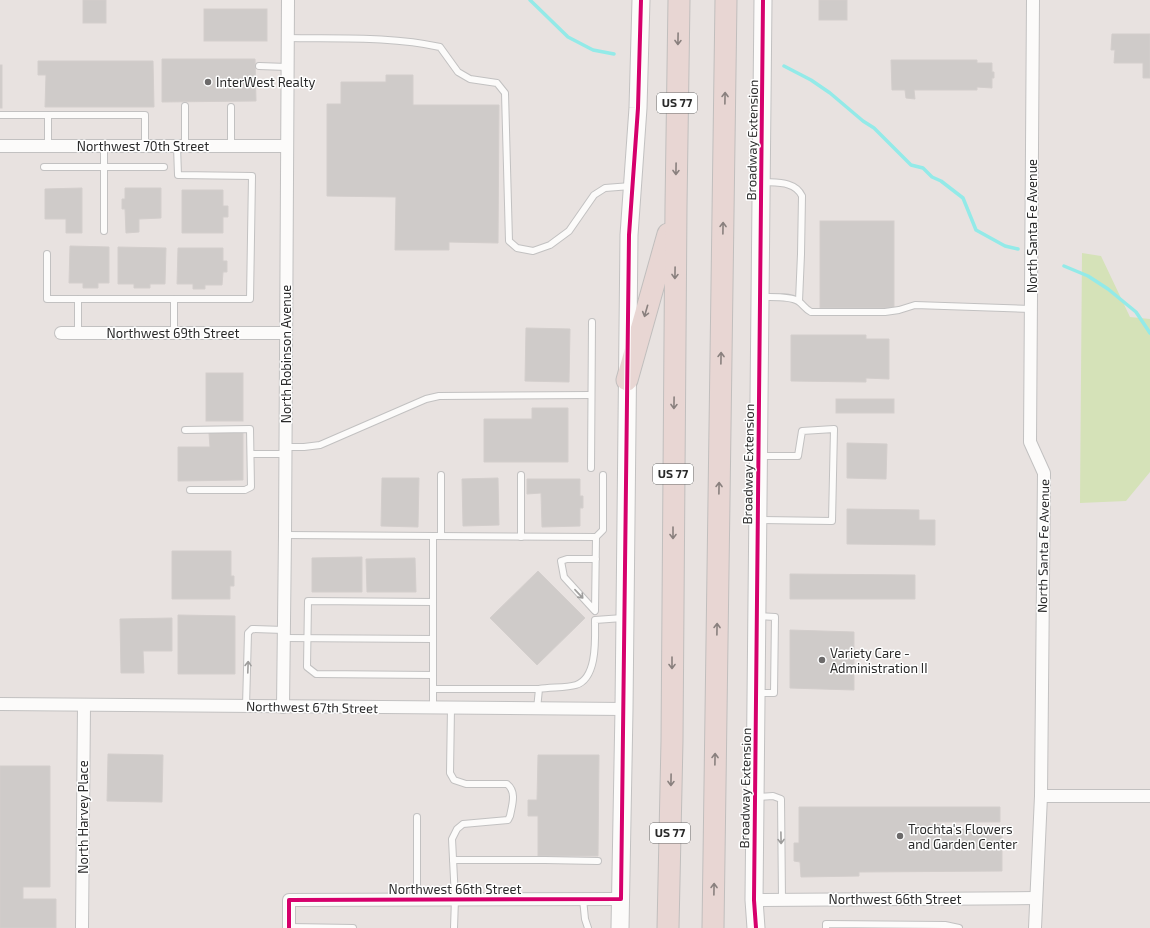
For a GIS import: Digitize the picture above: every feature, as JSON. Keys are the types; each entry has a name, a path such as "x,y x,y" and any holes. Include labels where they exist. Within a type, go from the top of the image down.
{"highway":[{"name":"US 77","path":"668,927 672,741 679,0"},
{"path":"713,928 726,0"},
{"path":"627,380 676,206"}],"main road":[{"path":"620,928 629,235 631,186 638,108 641,0"},
{"name":"Broadway Extension","path":"756,928 754,900 763,0"}],"street":[{"name":"North Robinson Avenue","path":"283,707 288,0"},
{"name":"North Santa Fe Avenue","path":"1033,0 1030,442 1044,473 1041,796 1035,928"},
{"name":"Northwest 70th Street","path":"0,146 287,146"},
{"name":"Northwest 69th Street","path":"61,333 286,332"},
{"name":"Northwest 67th Street","path":"0,704 84,706 624,709"},
{"name":"North Harvey Place","path":"82,928 84,706"},
{"path":"1041,796 1150,796"},
{"name":"Northwest 66th Street","path":"754,900 1036,898"},
{"name":"Northwest 66th Street","path":"289,927 289,900 621,899"}],"lane":[{"path":"287,38 398,40 432,45 440,47 458,72 470,79 497,83 505,94 509,241 517,248 533,251 550,245 569,230 594,195 605,188 631,186"},
{"path":"259,66 287,66"},
{"path":"47,254 47,299 250,299 252,176 178,175 185,106"},
{"path":"231,107 232,146"},
{"path":"0,115 145,115 145,146"},
{"path":"48,115 48,146"},
{"path":"104,146 104,231"},
{"path":"44,167 164,168"},
{"path":"761,182 786,184 796,187 802,196 801,254 798,301"},
{"path":"760,297 798,301 811,312 885,312 899,310 915,305 1031,309"},
{"path":"78,299 78,332"},
{"path":"174,299 174,332"},
{"path":"591,468 592,322"},
{"path":"251,454 320,444 426,399 439,396 591,395"},
{"path":"185,430 250,429 251,487 245,490 190,490"},
{"path":"758,456 798,456 802,431 834,429 832,521 758,520"},
{"path":"441,475 441,536"},
{"path":"521,475 521,537"},
{"path":"285,535 596,537 603,530 603,475"},
{"path":"433,536 433,708"},
{"path":"433,689 539,689 578,685 587,677 595,657 596,537"},
{"path":"595,611 564,577 561,561 567,559 596,558"},
{"path":"433,602 308,601 307,638 307,667 316,674 433,675"},
{"path":"595,620 625,617"},
{"path":"246,706 248,633 252,629 307,638 434,639"},
{"path":"536,709 539,689"},
{"path":"451,708 450,772 454,780 466,784 507,784 511,787 514,795 508,820 463,824 457,828 452,839 455,899 454,928"},
{"path":"755,797 773,796 781,799 782,900"},
{"path":"416,817 417,899"},
{"path":"453,860 545,860 598,862"},
{"path":"583,899 585,919 588,928"},
{"path":"826,928 826,924 933,927 945,925 959,928"},
{"path":"289,927 353,928"}],"green space":[{"path":"1082,253 1101,256 1130,317 1150,319 1150,472 1126,501 1080,503"}],"building":[{"path":"83,0 106,0 106,23 83,23"},
{"path":"819,0 847,0 847,20 819,20"},
{"path":"204,9 267,9 267,41 204,41"},
{"path":"1112,34 1150,34 1150,78 1143,78 1143,63 1114,63 1115,50 1111,50"},
{"path":"162,59 255,59 256,101 162,102"},
{"path":"891,60 977,60 977,63 992,63 994,78 992,78 992,88 977,87 977,90 914,90 915,99 906,98 905,90 892,90"},
{"path":"38,61 153,61 154,107 45,107 46,75 38,75"},
{"path":"0,65 2,65 2,108 0,108"},
{"path":"386,75 413,75 413,105 499,105 498,243 449,242 449,250 395,250 396,197 327,196 327,104 341,104 341,82 386,82"},
{"path":"82,188 82,233 66,233 66,219 45,219 45,189"},
{"path":"125,188 161,188 161,218 139,219 139,232 126,233 125,209 122,209 122,199 125,199"},
{"path":"182,190 223,190 223,206 228,206 228,217 223,217 223,233 182,233"},
{"path":"820,221 894,221 894,308 820,308"},
{"path":"70,246 109,247 109,283 98,283 98,288 83,288 83,283 69,283"},
{"path":"118,247 166,248 165,284 150,284 150,288 134,288 134,284 118,284"},
{"path":"178,248 223,248 223,261 227,261 227,272 223,272 222,285 205,285 205,289 193,289 193,284 177,284"},
{"path":"526,328 570,329 569,382 525,381"},
{"path":"791,335 866,335 866,339 889,339 889,379 866,378 866,382 791,381"},
{"path":"206,373 243,373 243,421 206,421"},
{"path":"836,399 894,399 894,413 836,413"},
{"path":"532,408 568,408 568,462 484,462 484,419 532,419"},
{"path":"243,432 243,480 178,481 178,447 210,447 209,433"},
{"path":"847,443 887,444 886,479 847,478"},
{"path":"382,478 419,478 418,527 381,526"},
{"path":"498,478 499,525 463,526 462,479"},
{"path":"527,479 580,479 580,496 583,496 583,508 580,508 580,526 542,527 541,493 527,494"},
{"path":"847,509 919,510 919,520 935,520 935,545 847,544"},
{"path":"172,551 231,551 231,576 234,576 234,586 230,586 230,599 172,599"},
{"path":"362,557 362,592 312,592 312,558"},
{"path":"415,558 416,592 367,592 366,559"},
{"path":"538,571 585,618 537,665 490,618"},
{"path":"790,574 915,575 915,599 790,599"},
{"path":"178,615 235,616 235,674 178,674"},
{"path":"172,618 172,651 143,651 144,673 121,673 120,619"},
{"name":"Variety Care - Administration II","path":"790,630 854,632 854,690 790,688"},
{"path":"108,754 163,755 162,802 107,801"},
{"path":"538,755 599,755 598,856 538,856 538,816 528,816 528,800 537,800"},
{"path":"0,766 50,766 50,887 23,887 23,899 56,899 56,928 0,928"},
{"name":"Trochta's Flowers and Garden Center","path":"799,807 1000,807 1000,822 931,822 930,824 943,824 943,829 1002,830 1002,871 859,872 859,876 801,877 800,862 794,861 794,843 799,843"}],"waterway":[{"path":"530,0 568,37 593,50 614,54"},
{"path":"784,66 811,80 830,93 863,121 874,128 911,165 923,168 932,177 941,181 963,198 976,230 1005,246 1018,249"},
{"path":"1064,266 1088,276 1108,289 1136,312 1150,333"}],"cycle path":[{"path":"289,928 289,900 621,899 629,235 638,108 641,0"},
{"path":"756,928 754,900 763,0"}],"place":[{"name":"InterWest Realty","path":"208,82"},
{"name":"Variety Care - Administration II","path":"822,660"},
{"name":"Trochta's Flowers and Garden Center","path":"900,836"}]}
